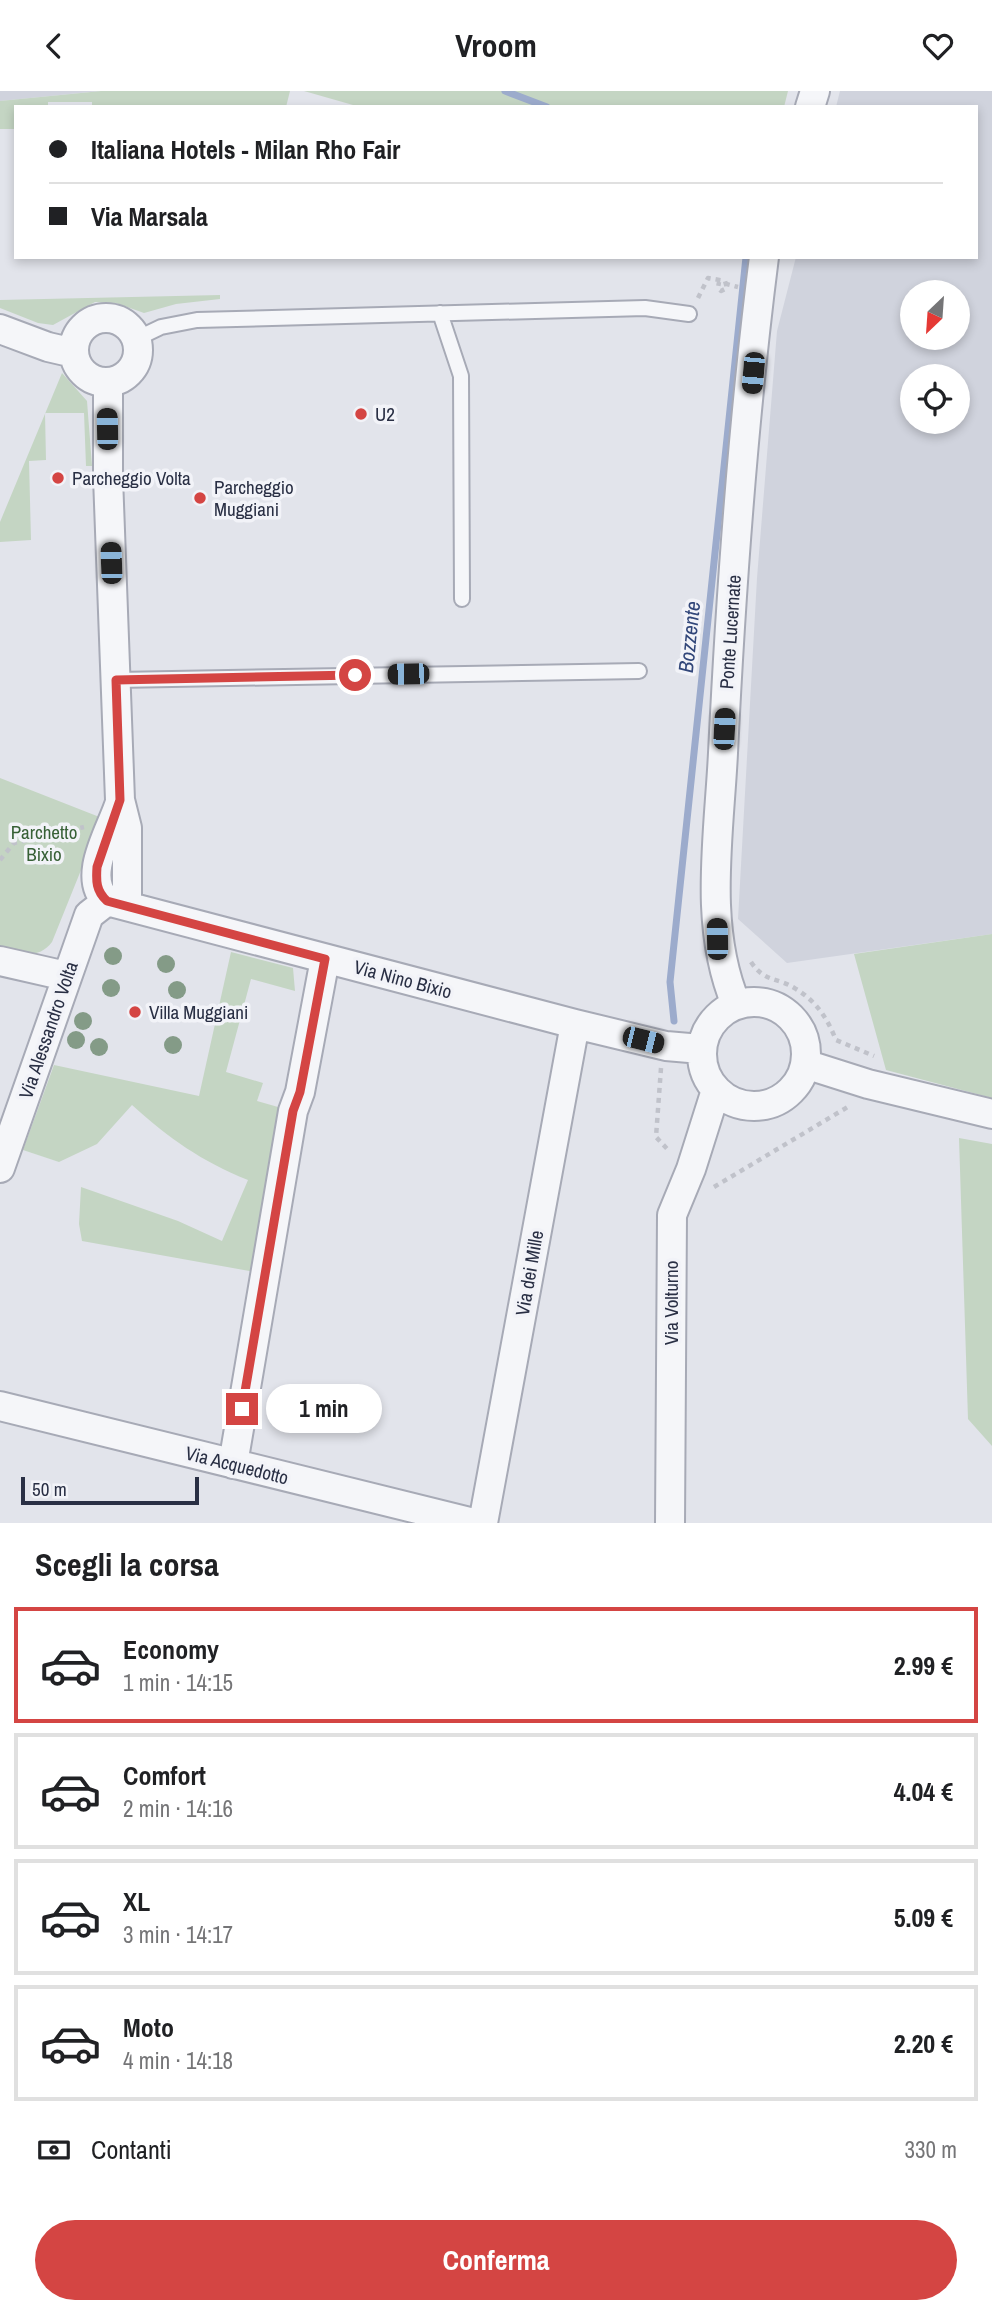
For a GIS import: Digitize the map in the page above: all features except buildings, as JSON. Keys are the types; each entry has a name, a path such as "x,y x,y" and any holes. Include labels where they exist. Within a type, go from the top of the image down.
{"street":[{"name":"Ponte Lucernate","path":"736,1004 720,959 717,939 720,812 728,646 764,259"},
{"path":"104,318 123,323 136,339 138,349 133,367 118,380 108,382 89,377 76,363 74,353 78,333 85,325 104,318"},
{"path":"0,329 48,347 74,353"},
{"path":"108,382 108,465 120,800 97,867 98,890 117,903"},
{"name":"Via Nino Bixio","path":"117,903 575,1024 666,1046 701,1049"},
{"name":"Via Alessandro Volta","path":"0,1168 89,915 117,903"},
{"path":"233,1464 293,1111 300,1092 325,959"},
{"path":"0,961 66,976"},
{"path":"767,1003 788,1014 802,1033 805,1064 793,1089 769,1104 740,1105 716,1090 707,1078 701,1049 712,1021 736,1004 767,1003"},
{"name":"Via dei Mille","path":"483,1523 575,1024"},
{"path":"805,1064 868,1084 992,1114"},
{"name":"Via Volturno","path":"670,1523 672,1215 691,1169 716,1090"},
{"name":"Via Acquedotto","path":"0,1406 474,1523"}],"lane":[{"path":"136,339 161,327 197,320 645,308 689,314"},
{"path":"440,313 461,376 462,599"},
{"path":"116,680 639,671"}],"path":[{"path":"689,314 708,278 742,289"},
{"path":"0,860 14,843 91,825"}],"shaded area":[{"path":"0,91 100,91 0,101"},
{"path":"840,91 992,91 992,934 787,963 738,919 757,578 777,331 795,259 978,259 978,105 836,105"}],"green space":[{"path":"101,91 290,91 286,105 92,105 92,102 48,102 48,105 14,105 14,129 0,129 0,101"},
{"path":"304,91 788,91 784,105 353,105"},
{"path":"220,295 220,299 176,304 144,313 116,303 95,302 53,325 38,323 0,308 0,300"},
{"path":"62,373 87,401 92,466 86,466 84,413 45,413"},
{"path":"45,414 46,460 29,461 31,540 0,542 0,522"},
{"name":"Parchetto Bixio","path":"0,778 102,818 52,942 34,954 0,948"},
{"path":"992,934 992,1098 886,1070 854,954"},
{"path":"231,952 293,968 295,991 251,979 226,1072 263,1083 257,1101 285,1109 255,1272 82,1241 79,1224 81,1187 178,1221 222,1241 248,1180 187,1148 132,1105 97,1144 59,1162 23,1150 54,1065 199,1096"},
{"path":"959,1138 992,1144 992,1446 968,1419"}],"waterway":[{"name":"Bozzente","path":"505,91 542,105"},
{"name":"Bozzente","path":"674,1021 670,982 746,259"}],"place":[{"name":"U2","path":"361,414"},
{"name":"Parcheggio Volta","path":"58,478"},
{"name":"Parcheggio Muggiani","path":"200,498"},
{"name":"Villa Muggiani","path":"135,1012"}],"route":[{"path":"242,1409 293,1111 300,1092 325,959 107,901 102,896 96,879 97,867 120,800 116,680 355,675"}]}
